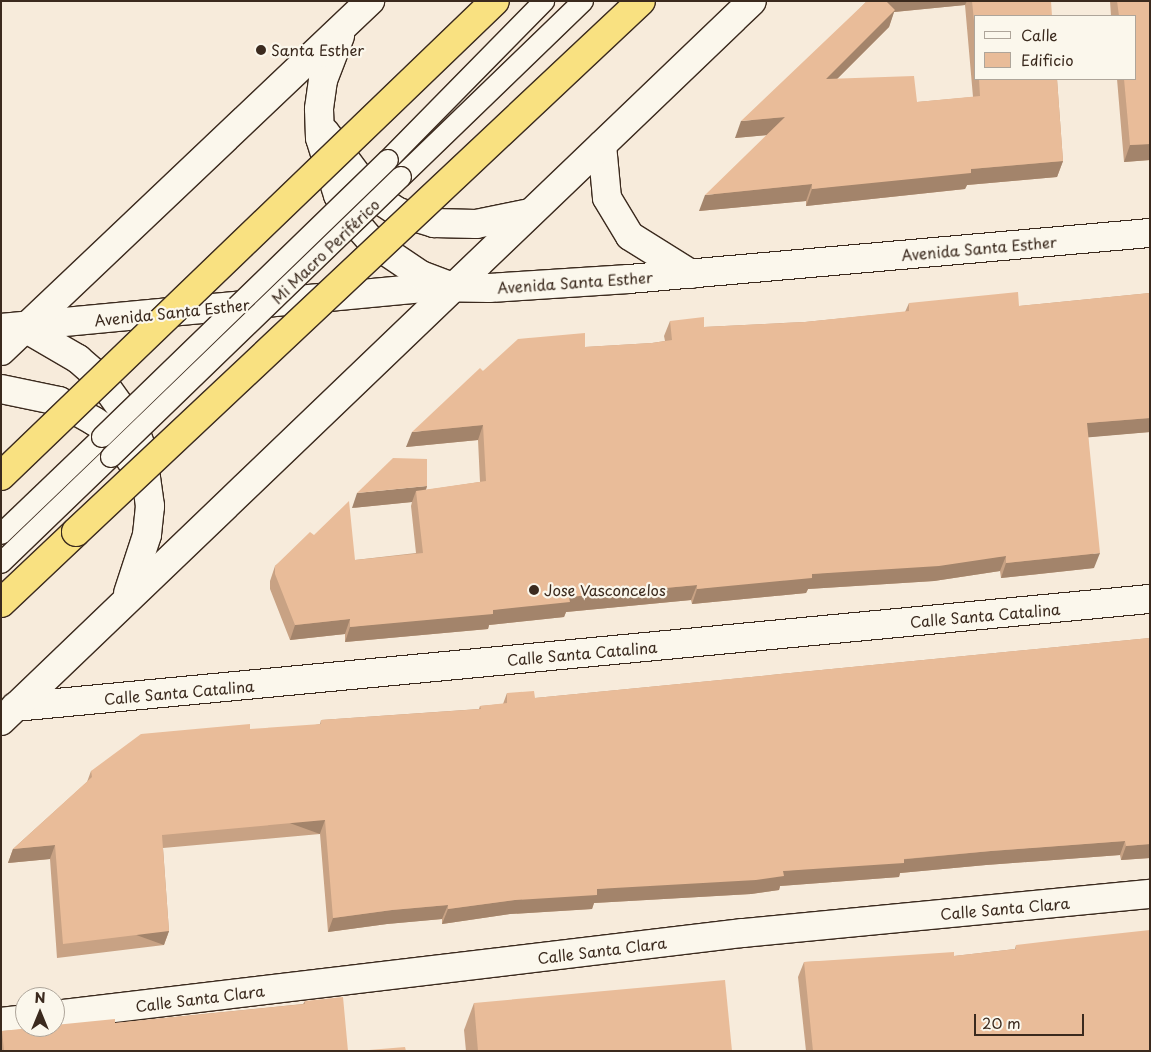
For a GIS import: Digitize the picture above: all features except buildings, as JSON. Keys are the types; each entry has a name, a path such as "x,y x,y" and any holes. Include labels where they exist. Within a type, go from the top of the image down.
{"highway":[{"path":"1,476 495,1"},
{"path":"1,603 641,1"}],"street":[{"path":"1,351 12,327 370,1"},
{"path":"8,714 126,598 752,1"},
{"path":"345,25 323,80 320,124 327,167 352,220 372,242 395,260 453,287"},
{"path":"320,124 372,195 398,212 434,223 476,224 530,213"},
{"path":"602,145 607,198 630,236 691,274"},
{"name":"Avenida Santa Esther","path":"12,327 453,287 499,287 691,274 1150,233"},
{"path":"12,327 78,359 117,399 142,449 149,491 147,535 126,598"},
{"path":"1,389 59,401 114,434 149,491"},
{"name":"Calle Santa Catalina","path":"8,714 1150,599"},
{"name":"Calle Santa Clara","path":"65,1014 743,933 1150,894"},
{"path":"1,1022 15,1020"}],"lane":[{"name":"Mi Macro Periférico","path":"1,534 388,160 544,1"},
{"name":"Mi Macro Periférico","path":"1,563 583,1"}],"place":[{"name":"Santa Esther","path":"261,50"},
{"name":"Jose Vasconcelos","path":"534,590"}]}
